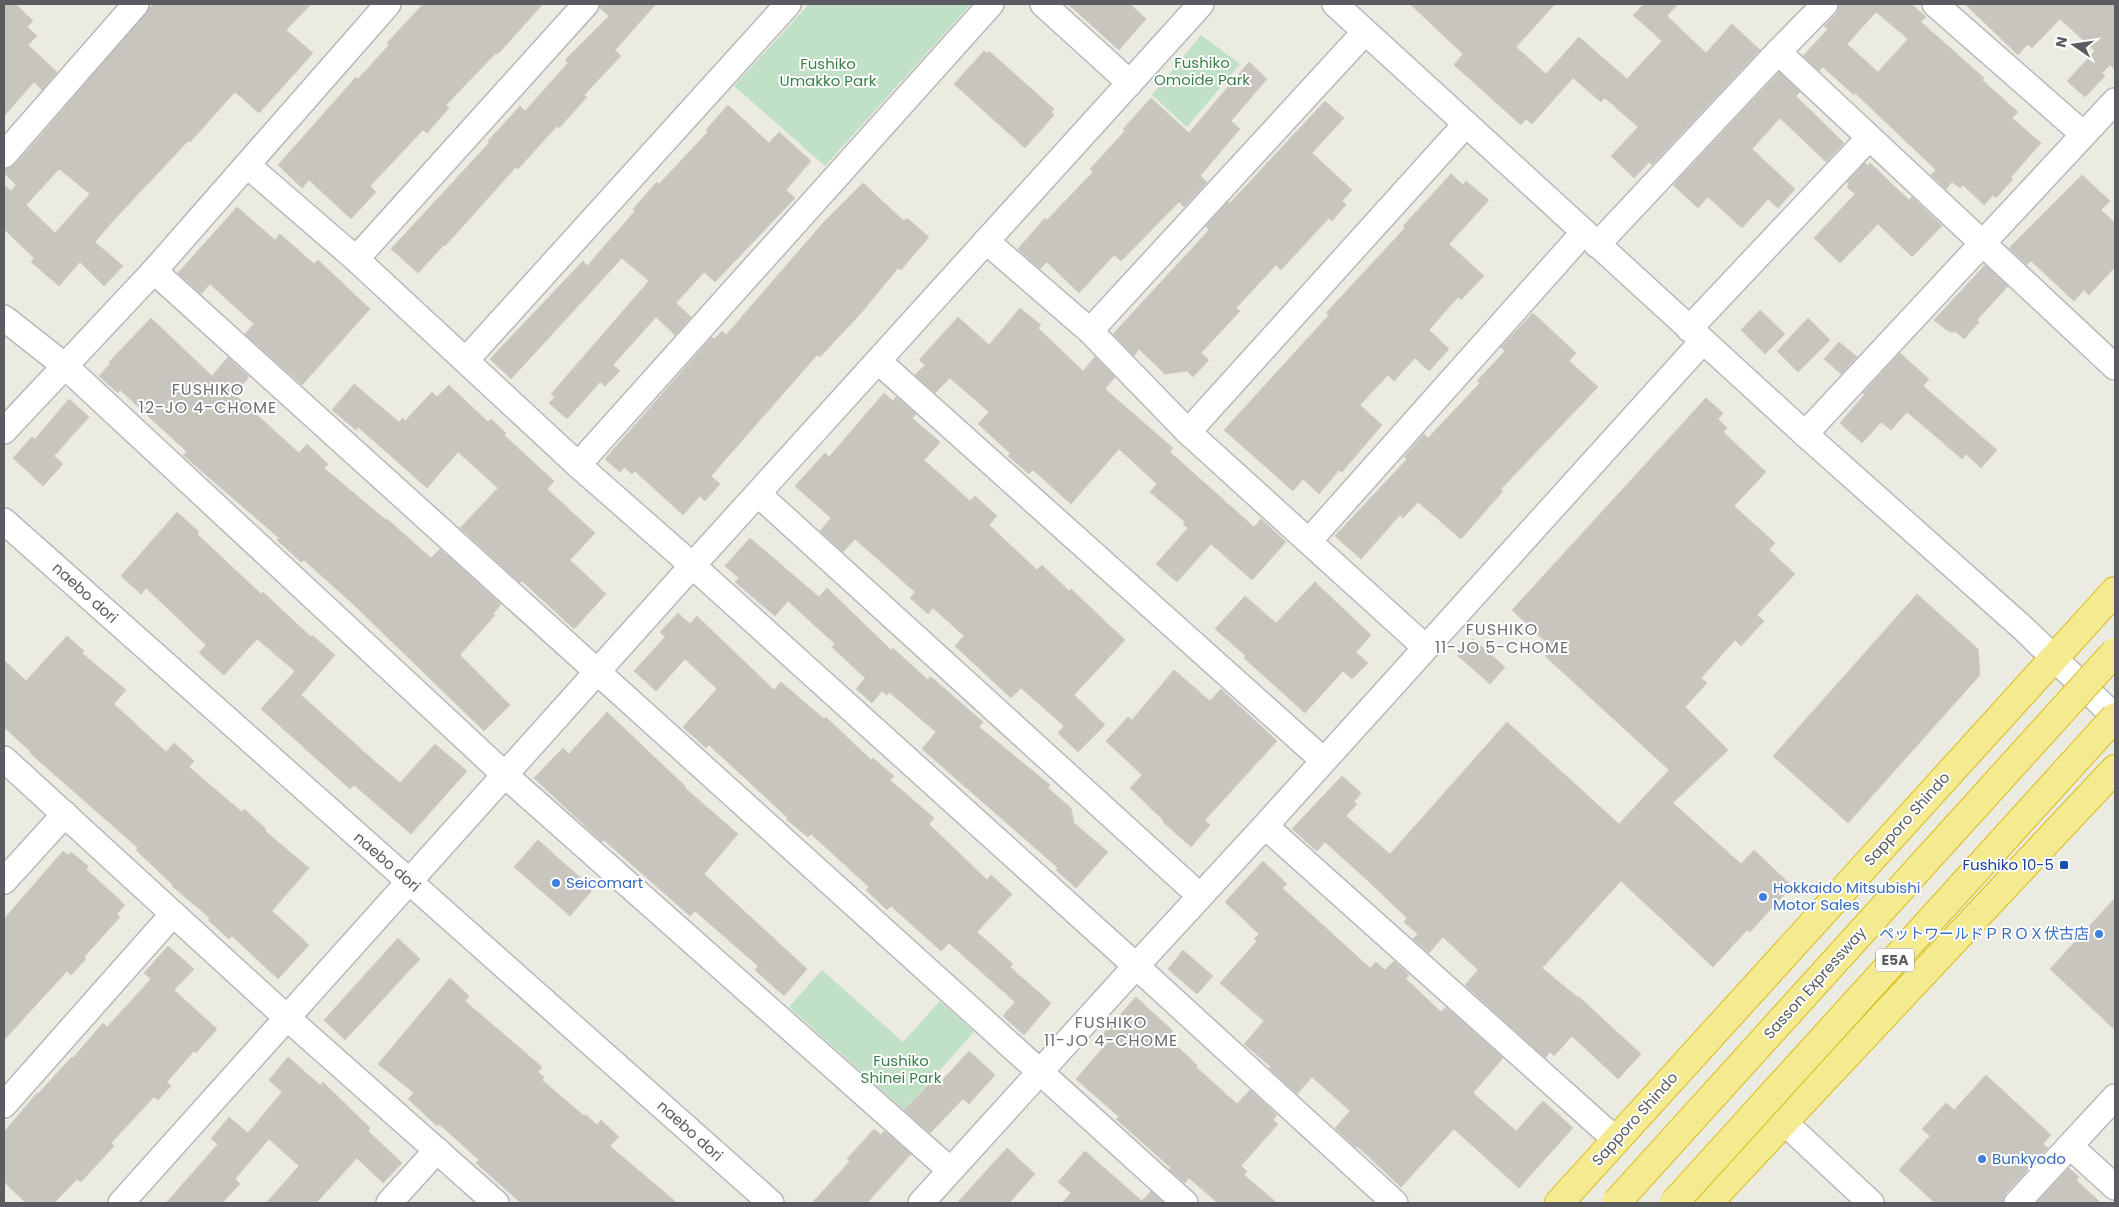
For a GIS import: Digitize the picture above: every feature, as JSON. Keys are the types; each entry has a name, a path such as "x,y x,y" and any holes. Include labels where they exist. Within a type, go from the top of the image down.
{"highway":[{"name":"Sapporo Shindo","path":"1559,1203 2115,591"},
{"name":"Sasson Expressway","path":"1616,1203 2115,652"},
{"name":"E5A","path":"1674,1203 2115,717"},
{"path":"1708,1203 2115,769"}],"street":[{"path":"4,155 136,4"},
{"path":"4,431 154,272 388,4"},
{"path":"356,259 586,4"},
{"path":"466,360 788,4"},
{"path":"578,465 991,4"},
{"path":"1043,4 1130,83"},
{"path":"120,1203 1201,4"},
{"path":"1334,4 1805,434 2017,623 2115,717"},
{"path":"1308,541 1591,239 1825,4"},
{"path":"1935,4 2083,134"},
{"path":"1090,331 1365,32"},
{"path":"1778,52 2115,366"},
{"path":"1805,434 2115,101"},
{"path":"1188,432 1466,124"},
{"path":"921,1203 1265,826 1425,647 1869,138"},
{"path":"247,165 356,259 578,465 693,566 1136,966 1395,1203"},
{"path":"986,241 1090,331 1188,432 1425,647"},
{"path":"154,272 1185,1203"},
{"path":"4,318 65,366 505,775 950,1170"},
{"path":"878,361 1323,760"},
{"path":"758,494 1200,896"},
{"name":"naebo dori","path":"4,520 771,1203"},
{"path":"4,759 287,1017 496,1203"},
{"path":"4,881 65,814"},
{"path":"1265,826 1616,1140"},
{"path":"4,1105 174,914"},
{"path":"2017,1203 2115,1097"},
{"path":"1784,1122 1870,1203"},
{"path":"2070,1146 2115,1187"},
{"path":"389,1203 438,1150"}],"green space":[{"name":"Fushiko Umakko Park","path":"809,4 971,4 825,166 734,86"},
{"name":"Fushiko Omoide Park","path":"1201,35 1240,64 1187,127 1152,95"},
{"name":"Fushiko Shinei Park","path":"822,970 903,1042 940,1001 974,1032 904,1110 789,1007"}],"building":[{"path":"4,4 16,4 33,21 27,27 37,36 28,45 57,72 42,90 34,82 4,116"},
{"path":"153,4 311,4 286,30 313,53 259,113 235,92 95,242 123,266 104,286 80,262 59,286 31,262 34,258 4,229 4,185 11,191 16,185 4,173 4,169 14,165","holes":["59,169 90,194 55,233 26,205"]},
{"path":"423,4 543,4 498,54 496,53 446,105 449,108 427,133 423,130 370,186 376,192 351,219 309,180 302,188 278,165 356,77 358,79 389,45 387,43"},
{"path":"600,4 656,4 615,50 621,56 584,95 587,97 559,128 557,126 518,169 516,167 418,273 391,249 489,143 488,141 520,106 525,111 568,63 565,60 609,16 600,8"},
{"path":"1068,4 1130,4 1146,19 1119,50"},
{"path":"1410,4 1555,4 1516,47 1546,74 1579,37 1627,79 1662,41 1633,15 1644,4 1678,4 1667,16 1706,53 1732,24 1760,50 1652,165 1649,162 1634,178 1611,156 1638,127 1605,98 1601,102 1573,78 1532,124 1526,119 1521,125 1454,65 1463,54"},
{"path":"1839,4 1911,4 1926,17 1921,22 1984,78 1982,80 2018,112 2012,118 2041,143 2011,177 2013,179 1996,198 1993,195 1984,205 1963,185 1960,188 1952,182 1946,189 1931,175 1936,170 1855,93 1854,95 1823,67 1819,71 1803,56 1828,29 1824,26 1836,14","holes":["1876,12 1908,39 1878,72 1847,44"]},
{"path":"1965,4 2115,4 2115,70 2110,65 2102,73 2105,76 2085,97 2067,81 2095,51 2060,19 2032,48 2028,44 2018,55"},
{"path":"984,51 987,53 989,51 1054,109 1051,112 1054,115 1025,148 954,84"},
{"path":"1249,62 1267,79 1231,121 1240,129 1200,176 1207,182 1184,207 1179,202 1121,261 1114,255 1079,293 1047,262 1040,269 1018,249 1045,218 1047,220 1093,172 1090,169 1125,131 1123,129 1151,98 1189,133"},
{"path":"1779,72 1800,92 1796,96 1844,143 1826,162 1780,118 1752,149 1795,189 1778,208 1768,199 1742,228 1708,197 1698,208 1673,185"},
{"path":"1325,101 1344,118 1312,153 1352,190 1342,201 1346,205 1332,221 1329,218 1281,270 1276,265 1236,308 1240,311 1201,353 1209,360 1193,377 1187,371 1165,374 1139,349 1134,356 1113,334 1209,230 1206,226 1228,202 1230,203"},
{"path":"728,105 769,143 779,132 811,161 786,190 795,198 715,282 704,272 676,303 691,317 675,335 656,317 613,365 620,371 605,386 600,382 567,419 549,403 555,397 551,394 649,281 622,258 511,379 490,359 583,261 587,266 635,211 633,209 657,182 659,184 708,132 706,130"},
{"path":"1865,163 1868,166 1870,163 1909,200 1912,197 1942,226 1912,257 1878,224 1840,263 1814,238 1855,194 1847,187 1849,185 1847,182"},
{"path":"1451,174 1463,185 1466,181 1489,200 1449,244 1484,276 1461,300 1458,297 1429,330 1449,349 1429,371 1415,358 1394,381 1388,375 1360,405 1382,425 1342,472 1339,470 1319,494 1303,479 1293,491 1224,430 1329,315 1326,313 1405,228 1403,226"},
{"path":"2082,175 2110,201 2101,210 2115,223 2115,267 2089,295 2084,290 2074,301 2031,261 2027,265 2009,248"},
{"path":"863,183 904,221 907,218 929,237 901,270 898,268 862,312 820,357 817,355 711,476 720,484 705,501 700,496 683,515 635,471 632,474 624,467 620,472 605,459 712,337 714,339 722,331 726,335 823,223"},
{"path":"237,207 275,240 280,234 314,264 318,260 370,309 302,385 245,334 254,324 210,284 201,294 178,273"},
{"path":"1985,265 2008,286 1977,320 1979,322 1964,339 1956,332 1950,332 1934,320"},
{"path":"1020,308 1041,325 1038,328 1083,371 1095,357 1115,377 1105,389 1173,448 1170,452 1254,527 1261,519 1286,542 1252,580 1211,544 1177,582 1156,564 1188,528 1183,524 1185,522 1150,492 1157,484 1119,449 1071,504 1033,470 1029,474 1008,456 1010,453 978,424 989,412 950,378 935,393 915,375 925,365 919,360 958,317 989,345"},
{"path":"1760,310 1785,334 1765,354 1741,330"},
{"path":"1533,313 1576,353 1569,361 1598,387 1501,489 1503,491 1461,539 1418,502 1403,518 1400,515 1361,559 1335,536 1407,459 1404,457 1424,434 1428,438 1480,383 1477,381 1505,351 1501,347"},
{"path":"151,318 212,376 228,357 249,377 234,394 299,453 307,444 328,464 324,468 387,519 431,558 440,549 501,604 493,614 495,615 460,655 510,705 484,731 353,604 304,560 301,562 277,540 279,538 183,455 187,452 120,390 118,393 99,376 110,364 109,362"},
{"path":"1808,318 1830,340 1798,372 1777,351"},
{"path":"1839,342 1857,357 1841,374 1824,359"},
{"path":"1900,353 1929,379 1923,386 1997,450 1981,468 1966,454 1962,459 1907,412 1891,430 1881,422 1862,443 1840,423 1864,395 1863,393"},
{"path":"354,384 399,422 403,418 405,421 432,392 437,397 449,385 488,422 491,419 506,433 504,435 554,481 547,489 595,533 570,560 606,594 574,629 460,528 498,488 458,452 427,488 358,427 356,430 332,410"},
{"path":"884,393 893,401 896,397 916,414 912,418 940,442 924,460 970,501 975,496 997,516 989,525 1037,570 1042,565 1069,591 1071,589 1125,640 1074,695 1105,725 1078,752 1058,733 1064,726 1021,688 1011,698 955,646 964,636 933,608 928,614 910,598 915,592 855,539 843,552 820,531 831,518 795,486 825,453 829,457"},
{"path":"1706,398 1723,413 1718,419 1727,428 1723,432 1766,472 1734,506 1775,543 1769,550 1795,574 1757,615 1764,621 1741,646 1735,640 1701,678 1707,683 1685,707 1728,750 1673,803 1741,864 1754,850 1792,886 1750,932 1747,930 1713,967 1621,881 1542,968 1578,996 1641,1054 1618,1079 1572,1036 1554,1056 1550,1052 1545,1058 1465,985 1478,970 1443,937 1429,953 1413,939 1418,934 1404,922 1407,918 1366,879 1325,842 1317,851 1292,829 1342,776 1361,793 1354,802 1357,804 1346,816 1390,854 1507,722 1619,824 1669,770 1545,656 1552,648 1512,610"},
{"path":"69,399 89,417 54,456 63,464 43,486 13,458 32,437 35,439"},
{"path":"177,512 199,532 197,534 261,594 263,592 311,637 312,635 335,655 301,695 372,759 400,783 435,744 467,771 411,834 354,785 350,789 261,709 295,671 257,639 224,675 199,653 206,645 146,588 141,594 121,576"},
{"path":"750,538 819,597 827,588 891,650 893,648 928,680 930,676 983,722 979,727 1050,785 1048,788 1071,808 1074,823 1108,852 1076,888 1056,870 1058,868 922,749 936,732 889,692 887,695 882,691 872,703 856,689 865,678 832,647 835,644 788,601 775,616 735,582 739,578 725,566"},
{"path":"1315,582 1371,635 1356,652 1368,663 1352,679 1343,671 1305,713 1215,629 1245,596 1276,623"},
{"path":"1917,594 1978,649 1980,675 1848,823 1773,756"},
{"path":"678,613 690,624 697,616 774,690 781,682 824,719 826,717 871,760 873,758 894,776 890,780 934,818 929,824 987,880 991,875 1012,894 977,932 1013,964 1010,967 1051,1003 1024,1035 1003,1016 1015,1002 949,943 941,951 891,906 887,910 866,890 869,887 811,834 808,837 786,819 788,818 709,745 706,748 683,727 717,689 685,659 656,691 634,671 665,637 660,632"},
{"path":"67,636 84,651 82,653 126,690 114,704 166,752 174,743 194,761 189,767 242,812 244,809 266,829 265,831 309,868 272,911 309,945 278,979 232,936 229,939 208,920 210,918 172,886 136,850 138,848 30,753 4,727 4,660 26,681"},
{"path":"1473,639 1505,667 1490,684 1458,656"},
{"path":"1174,670 1210,701 1221,689 1277,741 1205,820 1210,825 1191,847 1130,788 1142,775 1106,741 1128,717 1132,720"},
{"path":"607,712 685,788 738,834 704,874 807,969 784,996 755,970 758,966 695,911 690,916 604,840 602,842 534,778 563,748 569,754"},
{"path":"538,840 593,889 570,916 514,867"},
{"path":"63,851 68,855 71,852 88,866 86,869 125,905 117,914 120,917 84,957 86,959 71,975 67,971 4,1040 4,919"},
{"path":"1263,861 1287,884 1282,888 1370,968 1376,962 1385,970 1394,961 1409,975 1406,979 1441,1012 1446,1007 1503,1058 1473,1093 1516,1131 1543,1101 1573,1128 1519,1188 1454,1129 1401,1187 1335,1128 1350,1111 1312,1077 1297,1094 1269,1068 1271,1067 1244,1044 1264,1021 1220,983 1257,941 1254,939 1259,934 1225,902"},
{"name":"ペットワールドＰＲＯＸ伏古店","path":"2115,898 2115,1030 2050,969"},
{"path":"398,938 420,959 345,1040 324,1020"},
{"path":"168,946 194,969 174,990 217,1029 196,1053 194,1051 167,1082 171,1086 158,1100 154,1097 111,1143 114,1146 81,1182 77,1179 54,1203 26,1203 4,1182 4,1132 37,1093 73,1058 103,1023 107,1027 151,979 144,973"},
{"path":"1183,950 1213,976 1197,994 1168,969"},
{"path":"450,978 469,996 465,1001 542,1067 538,1072 544,1077 542,1080 597,1125 601,1120 619,1137 610,1146 677,1203 521,1203 476,1163 479,1160 439,1124 437,1126 408,1099 414,1093 378,1064"},
{"path":"1136,997 1173,1031 1167,1037 1197,1065 1196,1067 1237,1104 1250,1090 1277,1115 1273,1120 1278,1124 1241,1166 1247,1171 1244,1175 1277,1203 1218,1203 1189,1178 1185,1183 1116,1119 1119,1117 1076,1079 1108,1042 1101,1036"},
{"path":"969,1051 995,1075 969,1104 963,1099 930,1133 904,1110 932,1081 937,1086"},
{"path":"288,1057 320,1085 323,1082 370,1128 368,1131 402,1163 383,1183 357,1158 316,1203 266,1203 299,1166 269,1139 235,1179 240,1184 222,1203 166,1203 218,1144 211,1139 229,1117 248,1133 282,1092 269,1080"},
{"path":"1986,1075 2051,1135 2043,1144 2048,1148 2006,1193 2003,1203 1935,1203 1899,1170 1930,1136 1922,1129 1946,1103 1954,1110"},
{"path":"874,1129 881,1135 884,1131 911,1154 867,1203 812,1203 850,1161 847,1159"},
{"path":"1007,1148 1035,1174 1009,1203 957,1203"},
{"path":"1085,1151 1142,1201 1151,1191 1164,1203 1062,1203 1071,1193 1058,1182"},
{"path":"2069,1168 2079,1177 2076,1180 2101,1203 2036,1203"}],"place":[{"name":"Fushiko 10-5","path":"2064,865"},
{"name":"Seicomart","path":"556,883"},
{"name":"Hokkaido Mitsubishi Motor Sales","path":"1763,897"},
{"name":"ペットワールドＰＲＯＸ伏古店","path":"2099,934"},
{"name":"Bunkyodo","path":"1982,1159"}],"district":[{"name":"FUSHIKO 12-JO 4-CHOME","path":"208,398"},
{"name":"FUSHIKO 11-JO 5-CHOME","path":"1502,638"},
{"name":"FUSHIKO 11-JO 4-CHOME","path":"1111,1031"}]}
